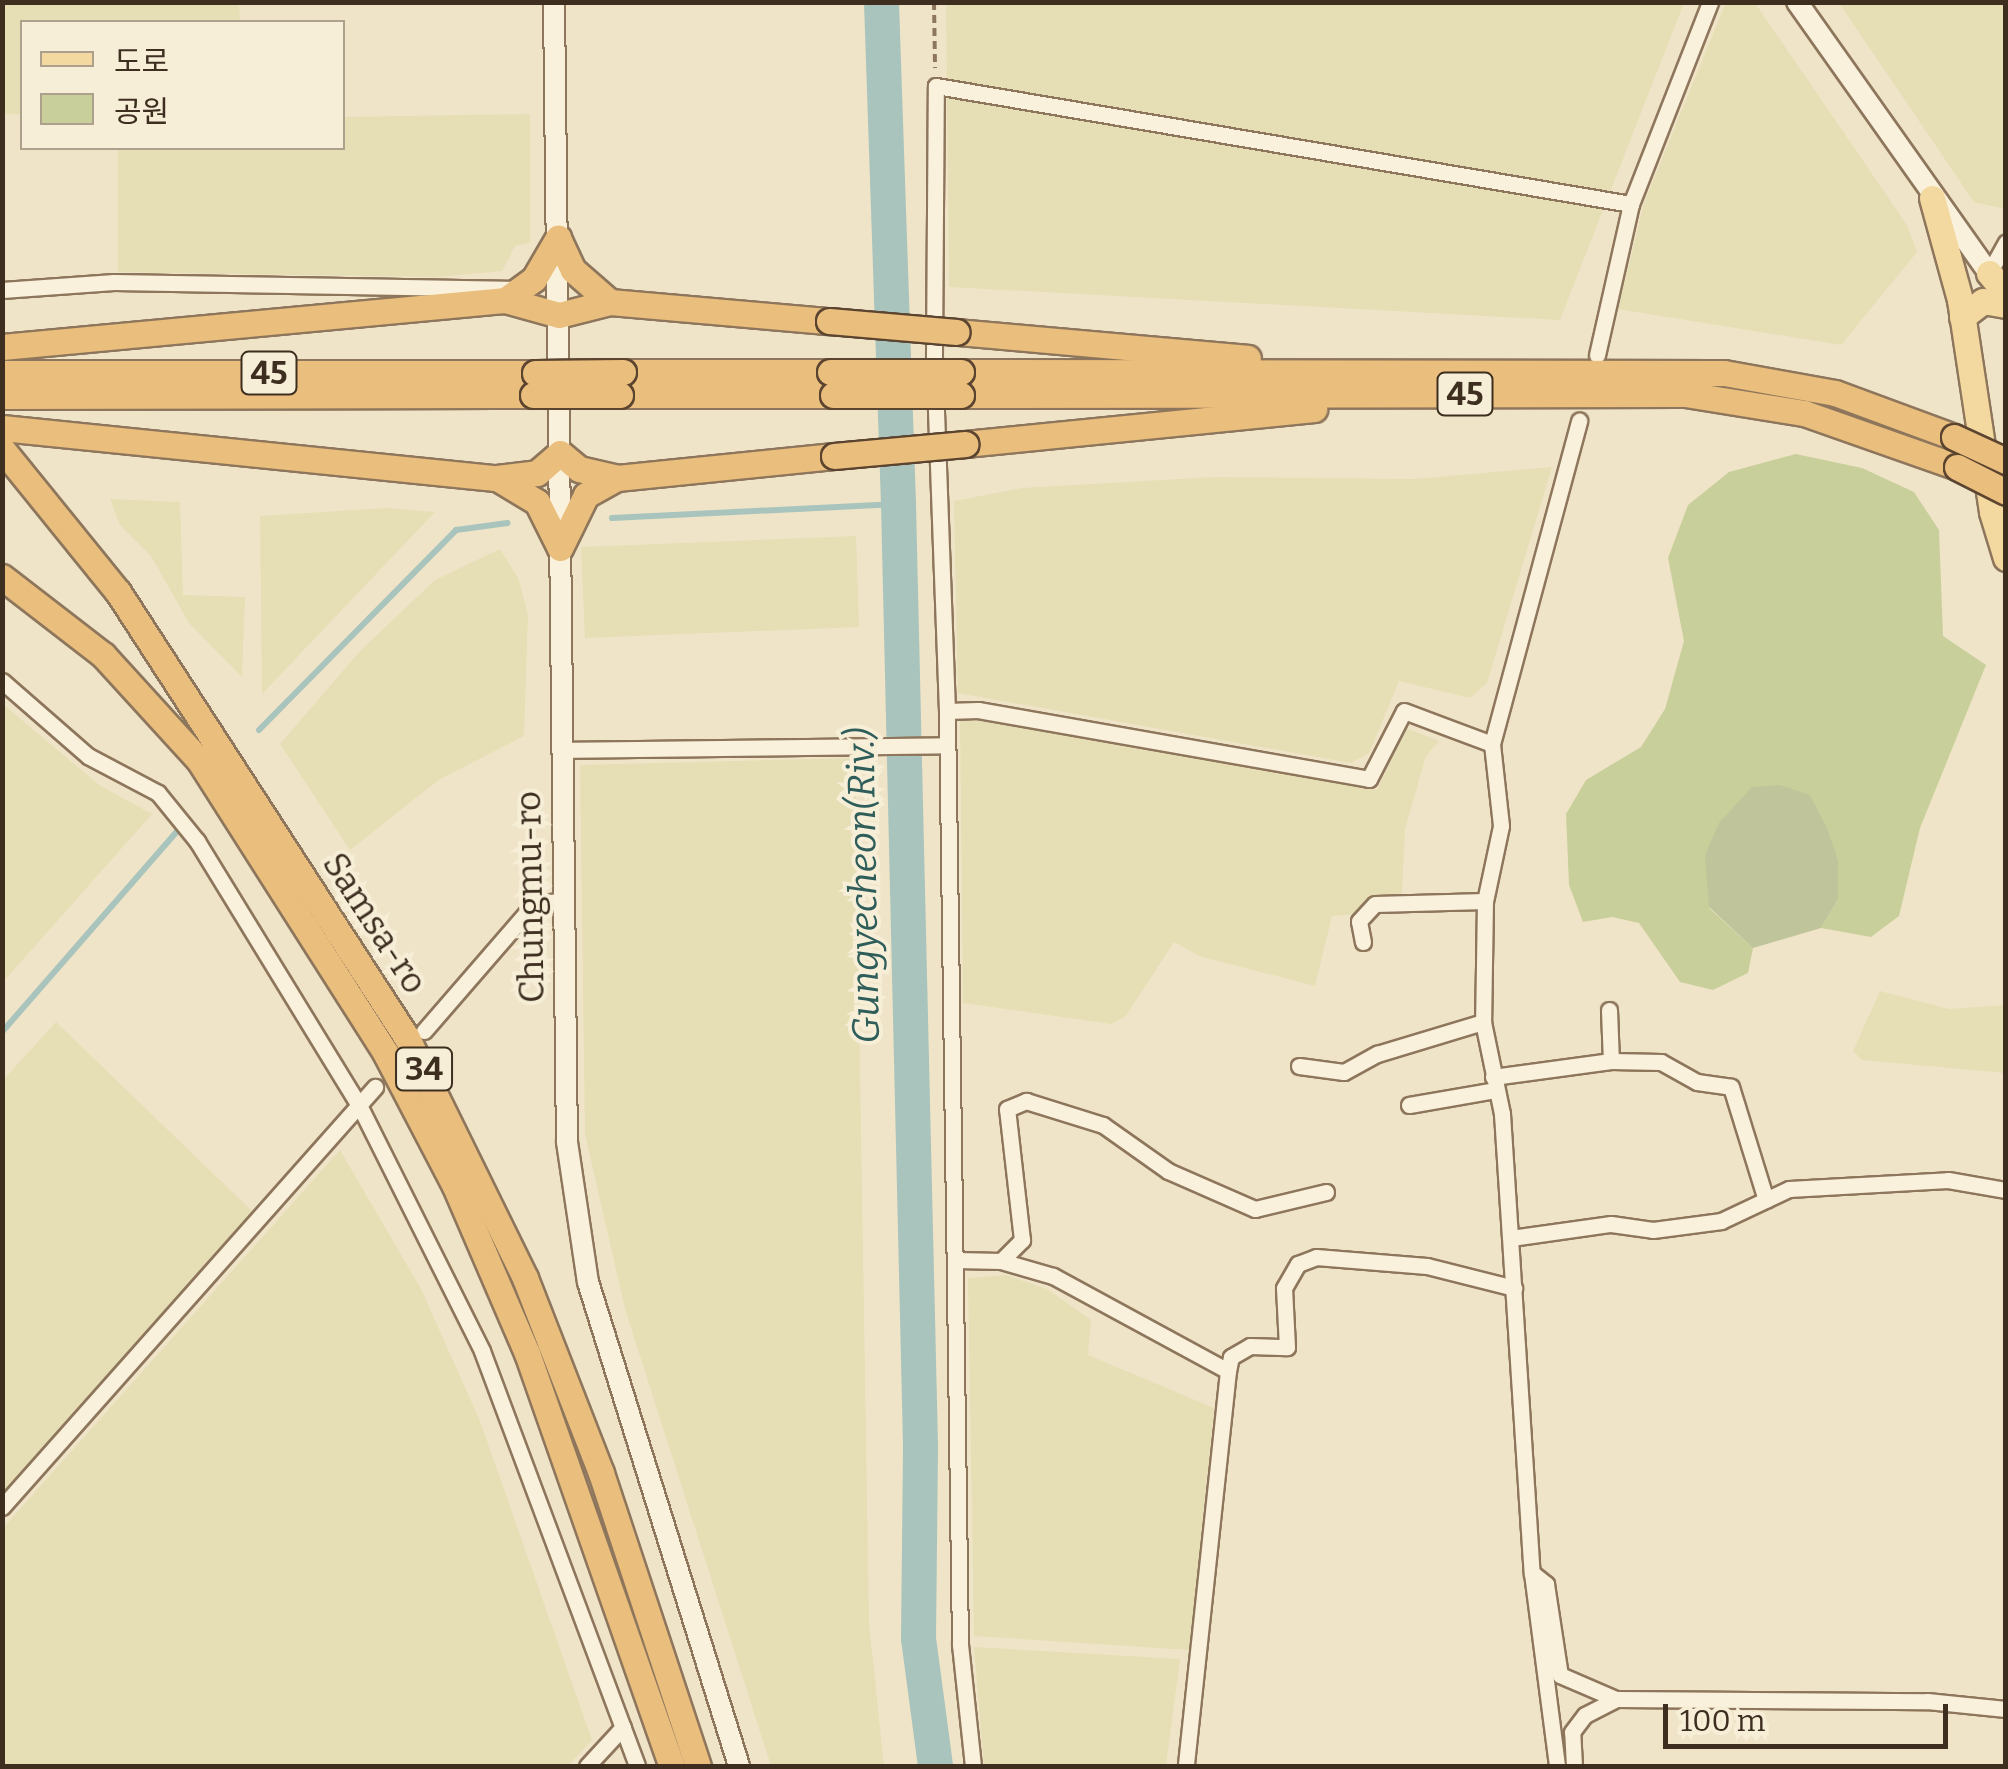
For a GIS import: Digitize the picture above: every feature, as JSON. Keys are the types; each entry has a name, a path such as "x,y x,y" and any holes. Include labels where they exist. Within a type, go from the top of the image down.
{"highway":[{"path":"512,295 534,279 558,238"},
{"path":"558,238 573,270 610,302"},
{"path":"2,347 512,295 559,316 610,302 1412,372"},
{"name":"45","path":"961,384 1412,372 1724,373 1836,394 1954,437 2006,462"},
{"name":"45","path":"2,373 534,384 961,384 1457,394 1685,394 1742,401 1856,428 1957,467 2006,492"},
{"name":"45","path":"2,396 534,384"},
{"path":"2,428 498,478 537,474 560,453 578,469 617,478 1457,394"},
{"name":"Samsa-ro","path":"2,450 118,592 408,1038 525,1278 601,1473 698,1766"},
{"path":"498,478 537,502 560,548"},
{"path":"560,548 586,495 617,478"},
{"name":"Samsa-ro","path":"2,577 103,655 199,760 386,1054 455,1186 527,1353 672,1766"}],"main road":[{"path":"1932,198 1962,317 1992,512 2006,558"},
{"path":"1989,273 2006,293"},
{"path":"1962,317 1983,302 2006,305"}],"street":[{"name":"Chungmu-ro","path":"554,2 567,1142 588,1282 739,1766"},
{"path":"1597,355 1631,204 1710,2"},
{"path":"1798,2 1932,198 1989,273 2006,242"},
{"path":"973,1766 960,1645 947,711 934,354 936,86 1631,204"},
{"path":"2,290 114,282 512,295"},
{"path":"1557,1766 1532,1574 1511,1238 1483,1022 1485,901 1501,826 1492,744 1579,421"},
{"path":"2,682 88,756 158,793 197,840 358,1105 482,1350 637,1766"},
{"path":"947,711 978,710 1369,778 1404,711 1492,744"},
{"path":"560,750 946,745"},
{"path":"424,1030 536,903 563,901"},
{"path":"1363,942 1359,921 1376,904 1485,901"},
{"path":"1609,1010 1611,1061"},
{"path":"1299,1066 1344,1072 1378,1054 1483,1022"},
{"path":"1409,1105 1611,1061 1660,1062 1697,1082 1732,1087 1766,1200"},
{"path":"2,1507 375,1087"},
{"path":"1001,1261 1022,1240 1006,1109 1026,1101 1103,1125 1168,1170 1255,1209 1326,1192"},
{"path":"1511,1238 1611,1224 1653,1230 1706,1224 1789,1189 1948,1180 2006,1190"},
{"path":"1186,1766 1231,1357 1250,1346 1288,1346 1284,1288 1298,1264 1316,1257 1427,1266 1514,1288"},
{"path":"956,1260 1001,1261 1053,1276 1228,1371"},
{"path":"1532,1574 1546,1584 1560,1675 1616,1699 1909,1700 2006,1709"},
{"path":"1574,1766 1572,1732 1585,1715 1616,1699"},
{"path":"587,1766 623,1727"}],"path":[{"path":"934,2 936,86"}],"shaded area":[{"path":"3,2 239,3 240,20 20,20 20,114 3,114"},
{"path":"1726,2 1755,3 1907,225 1917,252 1841,345 1618,309 1644,203"},
{"path":"946,3 1684,3 1560,320 949,287"},
{"path":"1839,3 2005,3 2005,209 1974,202"},
{"path":"530,114 530,243 515,246 502,271 438,277 118,272 118,150 345,150 345,117"},
{"path":"1552,467 1487,683 1470,698 1399,681 1369,753 1351,763 958,693 954,501 1022,488 1214,477 1414,479"},
{"path":"110,499 180,502 183,595 245,597 242,677 189,623 151,556 120,525"},
{"path":"386,508 435,512 262,694 260,516"},
{"path":"856,536 859,627 585,638 581,547"},
{"path":"500,549 519,580 528,615 524,736 440,779 350,850 280,744 360,651 435,580"},
{"path":"3,704 99,785 152,814 3,982"},
{"path":"975,718 1377,790 1406,728 1439,741 1426,756 1405,829 1402,893 1358,914 1332,916 1315,986 1199,956 1174,942 1125,1017 1111,1024 963,1003 960,719"},
{"path":"855,758 869,1623 884,1766 771,1766 625,1309 585,1134 580,765"},
{"path":"1880,991 1949,1009 2005,1005 2005,1073 1862,1060 1853,1051"},
{"path":"56,1022 254,1213 3,1494 3,1080"},
{"path":"340,1150 421,1289 480,1421 592,1740 568,1766 3,1766 3,1528"},
{"path":"1006,1275 1047,1289 1091,1320 1088,1355 1214,1408 1189,1650 974,1636 968,1278"},
{"path":"974,1647 1180,1659 1166,1766 984,1766"}],"green space":[{"path":"1796,454 1862,468 1914,492 1939,530 1943,636 1986,665 1920,828 1899,916 1871,937 1821,928 1838,899 1838,860 1810,795 1709,908 1753,948 1748,973 1713,990 1680,982 1639,923 1612,917 1583,922 1569,885 1566,814 1586,780 1641,747 1665,709 1684,641 1668,558 1688,505 1729,472"},
{"path":"1780,785 1810,795 1827,828 1838,860 1838,899 1821,928 1753,948 1709,907 1705,855 1719,823 1752,787"}],"waterway":[{"name":"Gungyecheon(Riv.)","path":"881,2 898,504 920,1448 918,1638 935,1766"},
{"path":"612,518 898,504"},
{"path":"259,730 456,530 508,523"},
{"path":"2,1032 179,829"}]}
